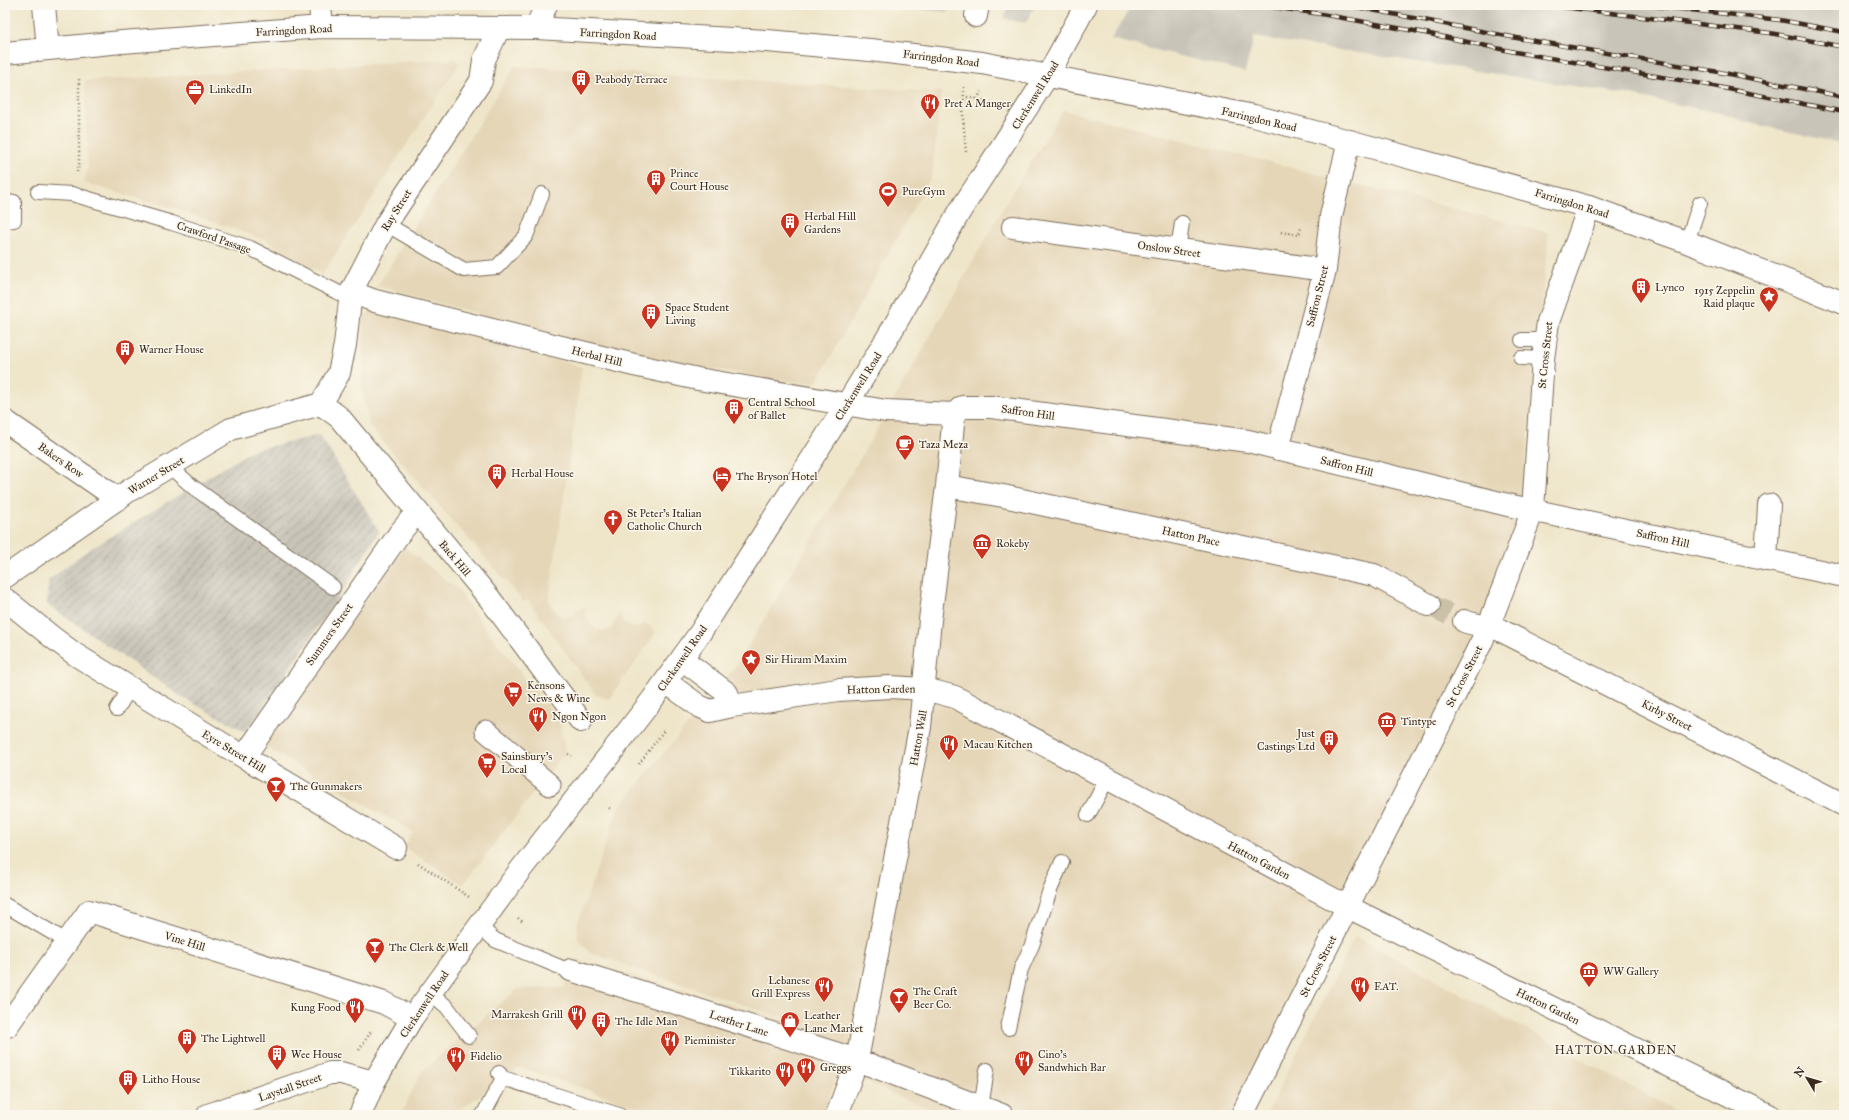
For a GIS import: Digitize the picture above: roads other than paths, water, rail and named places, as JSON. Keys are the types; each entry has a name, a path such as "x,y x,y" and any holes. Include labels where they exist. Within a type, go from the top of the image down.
{"street":[{"path":"44,5 48,49"},
{"path":"320,5 322,28"},
{"path":"536,28 546,5"},
{"name":"Clerkenwell Road","path":"360,1115 374,1082 412,1018 479,926 682,659 847,404 960,212 1048,75 1086,5"},
{"name":"Farringdon Road","path":"5,53 322,28 536,28 783,43 870,50 998,65 1254,116 1589,207 1687,242 1844,303"},
{"name":"Ray Street","path":"321,404 339,373 350,295 386,224 481,81 484,60 499,28"},
{"name":"Saffron Street","path":"1278,449 1325,270 1331,216 1349,141"},
{"name":"St Cross Street","path":"1242,1115 1490,625 1533,510 1544,349 1550,313 1569,266 1589,207"},
{"name":"Onslow Street","path":"1013,227 1325,270"},
{"name":"Herbal Hill","path":"350,295 634,365 698,379 847,404"},
{"name":"Back Hill","path":"321,404 339,418 416,513 490,599 580,721"},
{"name":"Warner Street","path":"5,577 118,499 231,429 321,404"},
{"name":"Saffron Hill","path":"847,404 886,411 954,414 962,407 991,407 1248,441 1533,510 1844,576"},
{"name":"Hatton Wall","path":"837,1115 857,1060 920,727 925,688 930,620 947,486 954,414"},
{"name":"Bakers Row","path":"5,421 118,499"},
{"name":"Hatton Place","path":"947,486 1003,496 1374,575 1429,605"},
{"path":"1766,560 1769,505"},
{"name":"Summers Street","path":"244,757 399,534 416,513"},
{"name":"Eyre Street Hill","path":"5,599 70,650 130,688 396,848"},
{"path":"1464,621 1470,624 1490,625"},
{"name":"Kirby Street","path":"1490,625 1844,806"},
{"path":"682,659 727,693 732,706"},
{"name":"Hatton Garden","path":"666,682 699,706 710,711 732,706 838,690 890,687 925,688 955,697 1348,907 1769,1115"},
{"path":"486,731 550,785"},
{"name":"Vine Hill","path":"7,1026 89,911 124,928 384,1003 412,1018"},
{"name":"Leather Lane","path":"571,970 857,1060 1002,1115"},
{"name":"Laystall Street","path":"208,1115 330,1073 341,1073 374,1082"}],"lane":[{"name":"Crawford Passage","path":"38,192 72,194 172,223 250,248 350,295"},
{"path":"386,224 464,270 497,266 526,236 542,194"},
{"path":"5,221 14,220 14,202"},
{"path":"1687,242 1700,203"},
{"path":"1178,250 1182,223"},
{"path":"1522,340 1544,349"},
{"path":"1521,358 1544,349"},
{"path":"170,467 192,487 333,587"},
{"path":"117,709 130,688"},
{"path":"1088,815 1107,779"},
{"path":"1008,1028 1021,969 1032,945 1050,890 1062,862"},
{"path":"5,905 68,942"},
{"name":"Leather Lane","path":"479,926 495,940 560,967 571,970"},
{"path":"430,993 447,1007 469,1036"},
{"path":"981,1107 988,1070"},
{"path":"483,1115 501,1076 619,1115"}],"tunnel":[{"path":"1429,605 1464,621"}],"railway":[{"path":"1258,5 1321,14 1420,32 1515,52 1703,84 1844,112"},
{"path":"1346,5 1517,38 1719,72 1844,97"},
{"path":"1547,5 1770,33 1844,47"},
{"path":"1646,5 1780,20 1844,32"}],"place":[{"name":"Peabody Terrace","path":"581,96"},
{"name":"LinkedIn","path":"195,106"},
{"name":"Pret A Manger","path":"930,120"},
{"name":"Prince Court House","path":"656,196"},
{"name":"PureGym","path":"888,208"},
{"name":"Herbal Hill Gardens","path":"790,239"},
{"name":"Lynco","path":"1641,304"},
{"name":"1915 Zeppelin Raid plaque","path":"1769,313"},
{"name":"Space Student Living","path":"651,330"},
{"name":"Warner House","path":"125,366"},
{"name":"Central School of Ballet","path":"734,425"},
{"name":"Taza Meza","path":"905,461"},
{"name":"Herbal House","path":"497,490"},
{"name":"The Bryson Hotel","path":"722,493"},
{"name":"St Peter's Italian Catholic Church","path":"613,536"},
{"name":"Rokeby","path":"982,560"},
{"name":"Sir Hiram Maxim","path":"751,676"},
{"name":"Kensons News & Wine","path":"513,708"},
{"name":"Ngon Ngon","path":"538,733"},
{"name":"Tintype","path":"1387,738"},
{"name":"Just Castings Ltd","path":"1329,756"},
{"name":"Macau Kitchen","path":"949,761"},
{"name":"Sainsbury's Local","path":"487,779"},
{"name":"The Gunmakers","path":"276,803"},
{"name":"The Clerk & Well","path":"375,964"},
{"name":"WW Gallery","path":"1589,988"},
{"name":"Lebanese Grill Express","path":"824,1003"},
{"name":"EAT.","path":"1360,1003"},
{"name":"The Craft Beer Co.","path":"899,1014"},
{"name":"Kung Food","path":"355,1024"},
{"name":"Marrakesh Grill","path":"577,1031"},
{"name":"The Idle Man","path":"601,1038"},
{"name":"Leather Lane Market","path":"790,1038"},
{"name":"The Lightwell","path":"187,1055"},
{"name":"Pieminister","path":"670,1057"},
{"name":"Wee House","path":"277,1071"},
{"name":"Fidelio","path":"456,1073"},
{"name":"Cino's Sandwhich Bar","path":"1024,1077"},
{"name":"Greggs","path":"806,1084"},
{"name":"Tikkarito","path":"785,1088"},
{"name":"Litho House","path":"128,1096"}],"district":[{"name":"HATTON GARDEN","path":"1616,1050"}]}
